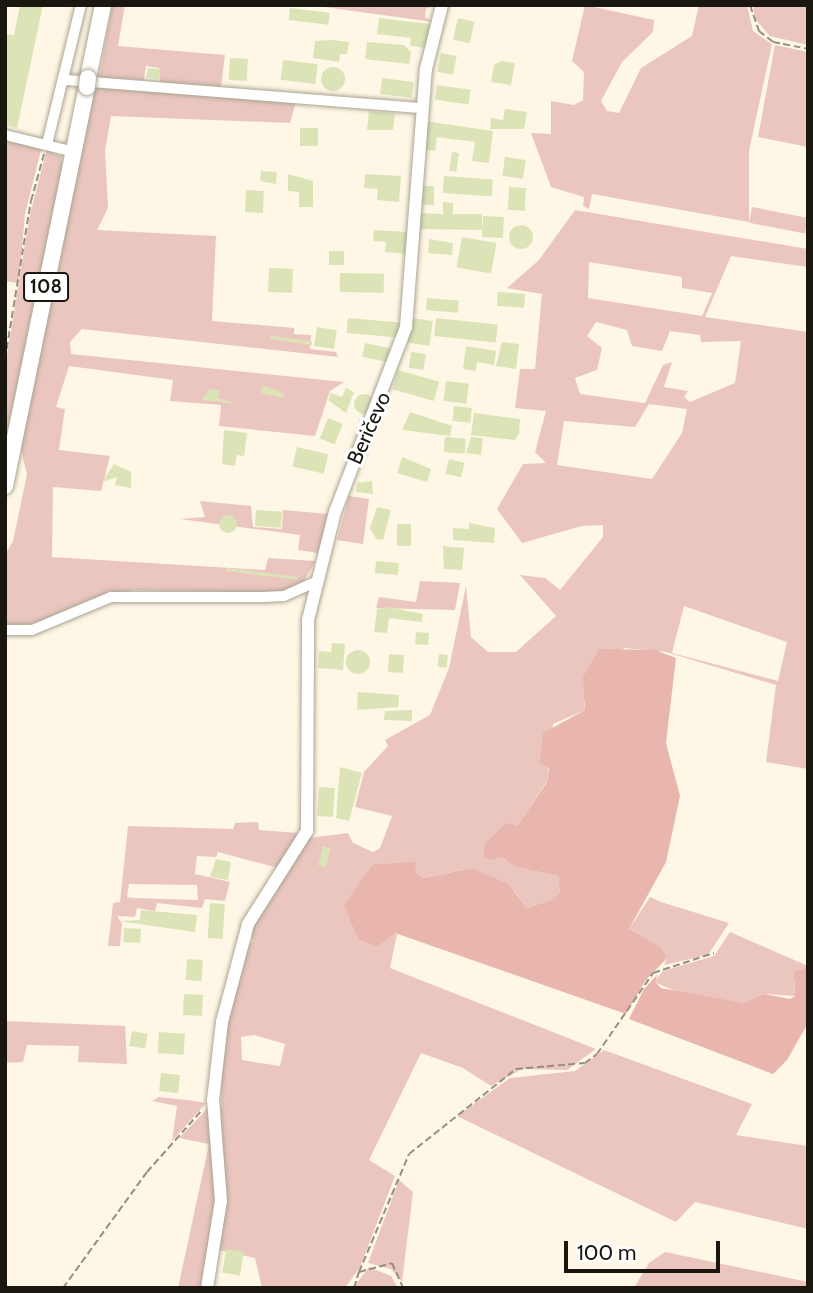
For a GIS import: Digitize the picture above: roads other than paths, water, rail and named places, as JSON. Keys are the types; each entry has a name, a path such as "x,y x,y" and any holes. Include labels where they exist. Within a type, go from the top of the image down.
{"main road":[{"name":"108","path":"5,486 103,5"}],"street":[{"path":"47,144 65,80 81,5"},
{"name":"Beričevo","path":"207,1288 221,1201 213,1100 214,1069 236,958 261,899 298,848 311,813 304,666 316,582 344,486 406,327 415,264 421,108 442,5"},
{"path":"65,80 421,108"},
{"path":"5,135 74,152"},
{"path":"5,630 32,629 111,597 284,596 316,582"}]}
